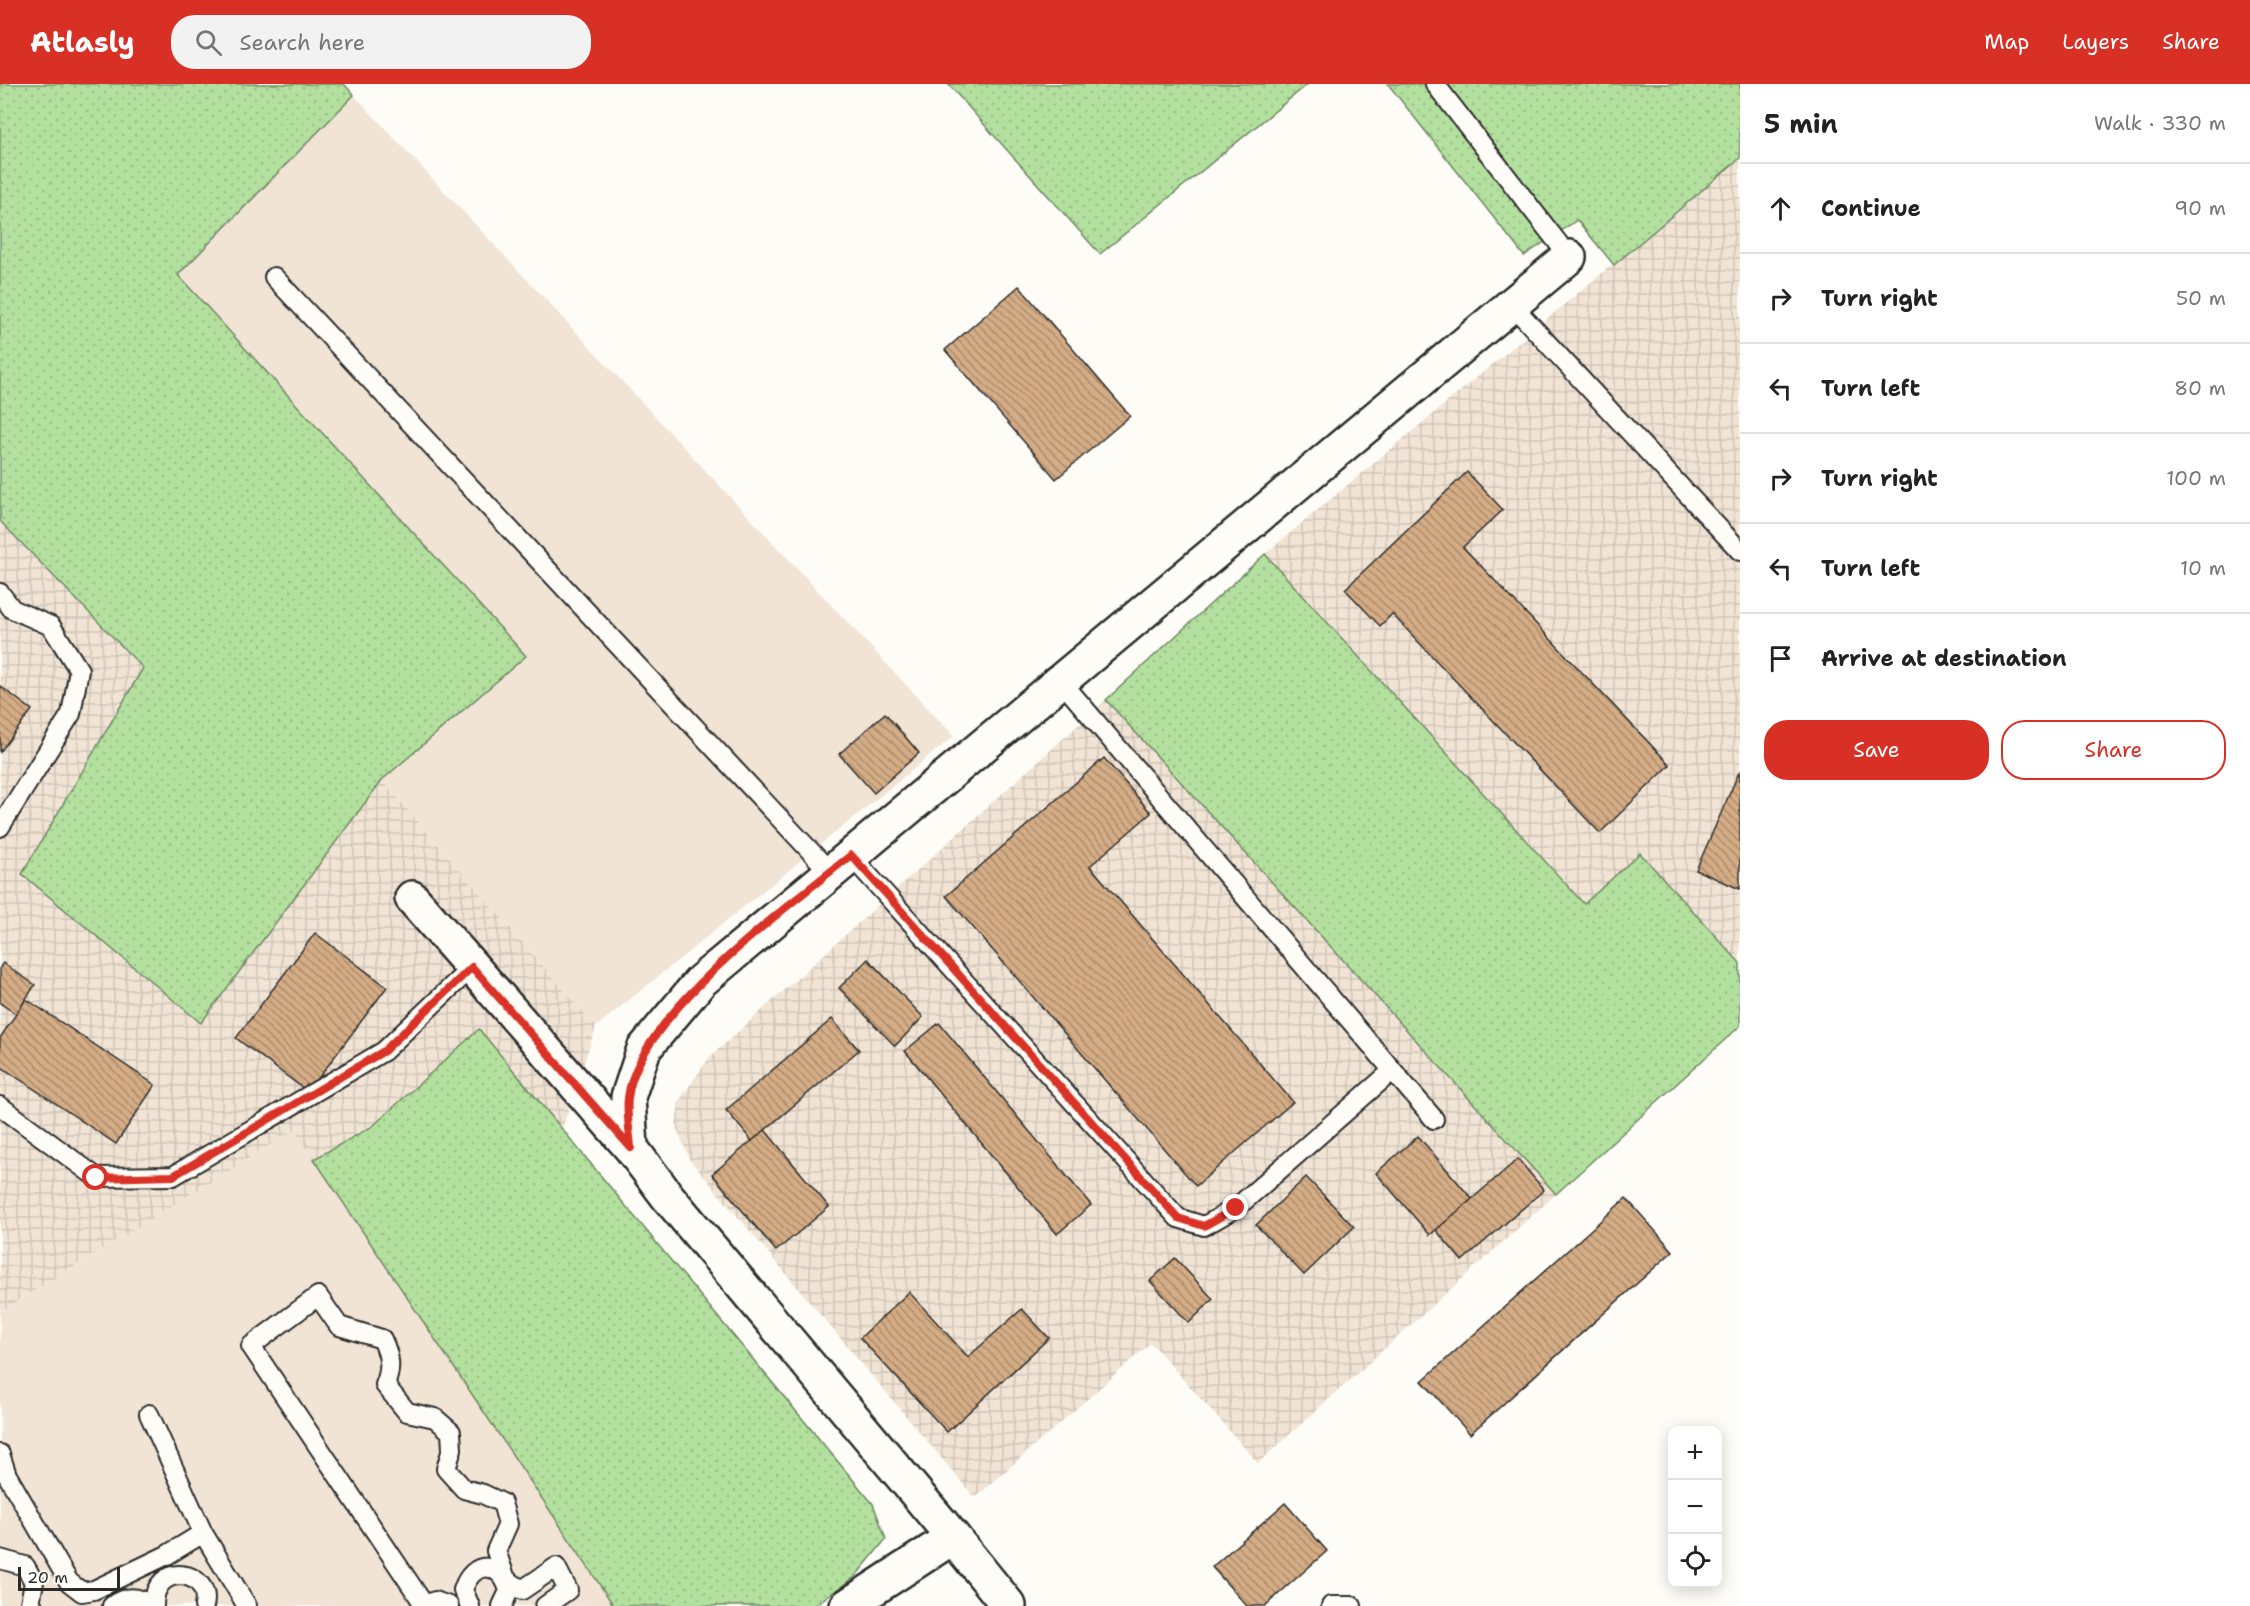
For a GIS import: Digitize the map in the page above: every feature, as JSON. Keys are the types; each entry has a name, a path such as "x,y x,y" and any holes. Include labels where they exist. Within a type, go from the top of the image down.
{"street":[{"path":"631,1148 628,1097 644,1049 701,981 1569,257"},
{"path":"412,898 631,1148 668,1197 1009,1606"},
{"path":"847,1606 953,1537"}],"lane":[{"path":"1435,84 1569,257"},
{"path":"274,277 841,864 1178,1218 1204,1226 1236,1208 1392,1071"},
{"path":"1512,305 1740,551"},
{"path":"0,593 6,611 51,626 79,670 71,714 0,827"},
{"path":"1060,681 1434,1119"},
{"path":"0,1106 96,1178 173,1176 384,1051 472,967"},
{"path":"448,1606 435,1600 422,1605 251,1346 318,1296 339,1326 382,1339 390,1356 390,1372 385,1386 407,1412 435,1418 451,1432 452,1449 446,1469 464,1489 483,1494 502,1503 508,1524 496,1551 509,1591 502,1606"},
{"path":"149,1414 203,1533 247,1606"},
{"path":"0,1454 8,1475 80,1599 167,1555 203,1533"},
{"path":"0,1559 25,1566 34,1582 30,1603 33,1606"},
{"path":"470,1606 463,1590 466,1578 475,1570 486,1567 498,1570 522,1590 556,1567 568,1590 544,1606"},
{"path":"200,1585 226,1570"},
{"path":"112,1606 129,1597 138,1598 153,1606 156,1588 168,1577 186,1575 200,1585 204,1593 204,1606"},
{"path":"1331,1606 1352,1606"}],"shaded area":[{"path":"354,95 954,736 596,1027 382,780 526,656 178,275"},
{"path":"1740,158 1740,963 1640,853 1584,904 1265,554"},
{"path":"0,521 143,668 22,874 201,1023 382,780 596,1027 562,1129 479,1030 373,1126 314,1159 294,1130 0,1312"},
{"path":"1106,700 1556,1194 1258,1463 1151,1343 975,1498 690,1160 676,1127 679,1101 709,1058"},
{"path":"295,1129 614,1606 0,1606 0,1312"}],"green space":[{"path":"0,84 344,84 354,95 178,275 526,656 382,780 201,1023 22,874 143,668 0,521"},
{"path":"948,84 1308,84 1100,254"},
{"path":"1388,84 1740,84 1740,158 1614,265 1577,220 1524,256"},
{"path":"1265,554 1584,904 1640,853 1740,963 1740,1026 1556,1194 1106,700"},
{"path":"479,1029 873,1504 886,1539 855,1577 813,1606 614,1606 314,1159 373,1126"}],"building":[{"path":"1019,286 1130,416 1056,479 945,350"},
{"path":"1467,472 1503,510 1463,547 1670,765 1600,833 1392,614 1380,626 1345,589"},
{"path":"0,686 32,710 0,752"},
{"path":"885,713 919,753 874,793 839,754"},
{"path":"1104,758 1151,813 1090,866 1293,1102 1196,1186 946,896"},
{"path":"1740,770 1740,889 1696,870"},
{"path":"315,933 387,987 308,1092 236,1038"},
{"path":"868,959 923,1017 895,1046 839,988"},
{"path":"3,963 35,985 16,1014 0,1003 0,967"},
{"path":"26,999 155,1085 116,1144 0,1066 0,1038"},
{"path":"832,1019 859,1050 752,1141 726,1110"},
{"path":"939,1023 1091,1205 1057,1234 905,1051"},
{"path":"765,1130 829,1207 776,1251 712,1174"},
{"path":"1418,1136 1472,1199 1430,1235 1376,1173"},
{"path":"1518,1159 1544,1190 1462,1261 1436,1230"},
{"path":"1306,1177 1354,1227 1304,1275 1256,1225"},
{"path":"1626,1198 1673,1251 1470,1434 1422,1381"},
{"path":"1175,1258 1213,1299 1189,1323 1150,1281"},
{"path":"909,1292 968,1357 1022,1309 1049,1338 947,1432 860,1338"},
{"path":"1285,1503 1327,1551 1265,1606 1247,1606 1212,1567"}],"route":[{"path":"96,1178 173,1176 384,1051 472,967 631,1148 628,1097 644,1049 701,981 851,855 1178,1218 1204,1226 1236,1208"}]}
